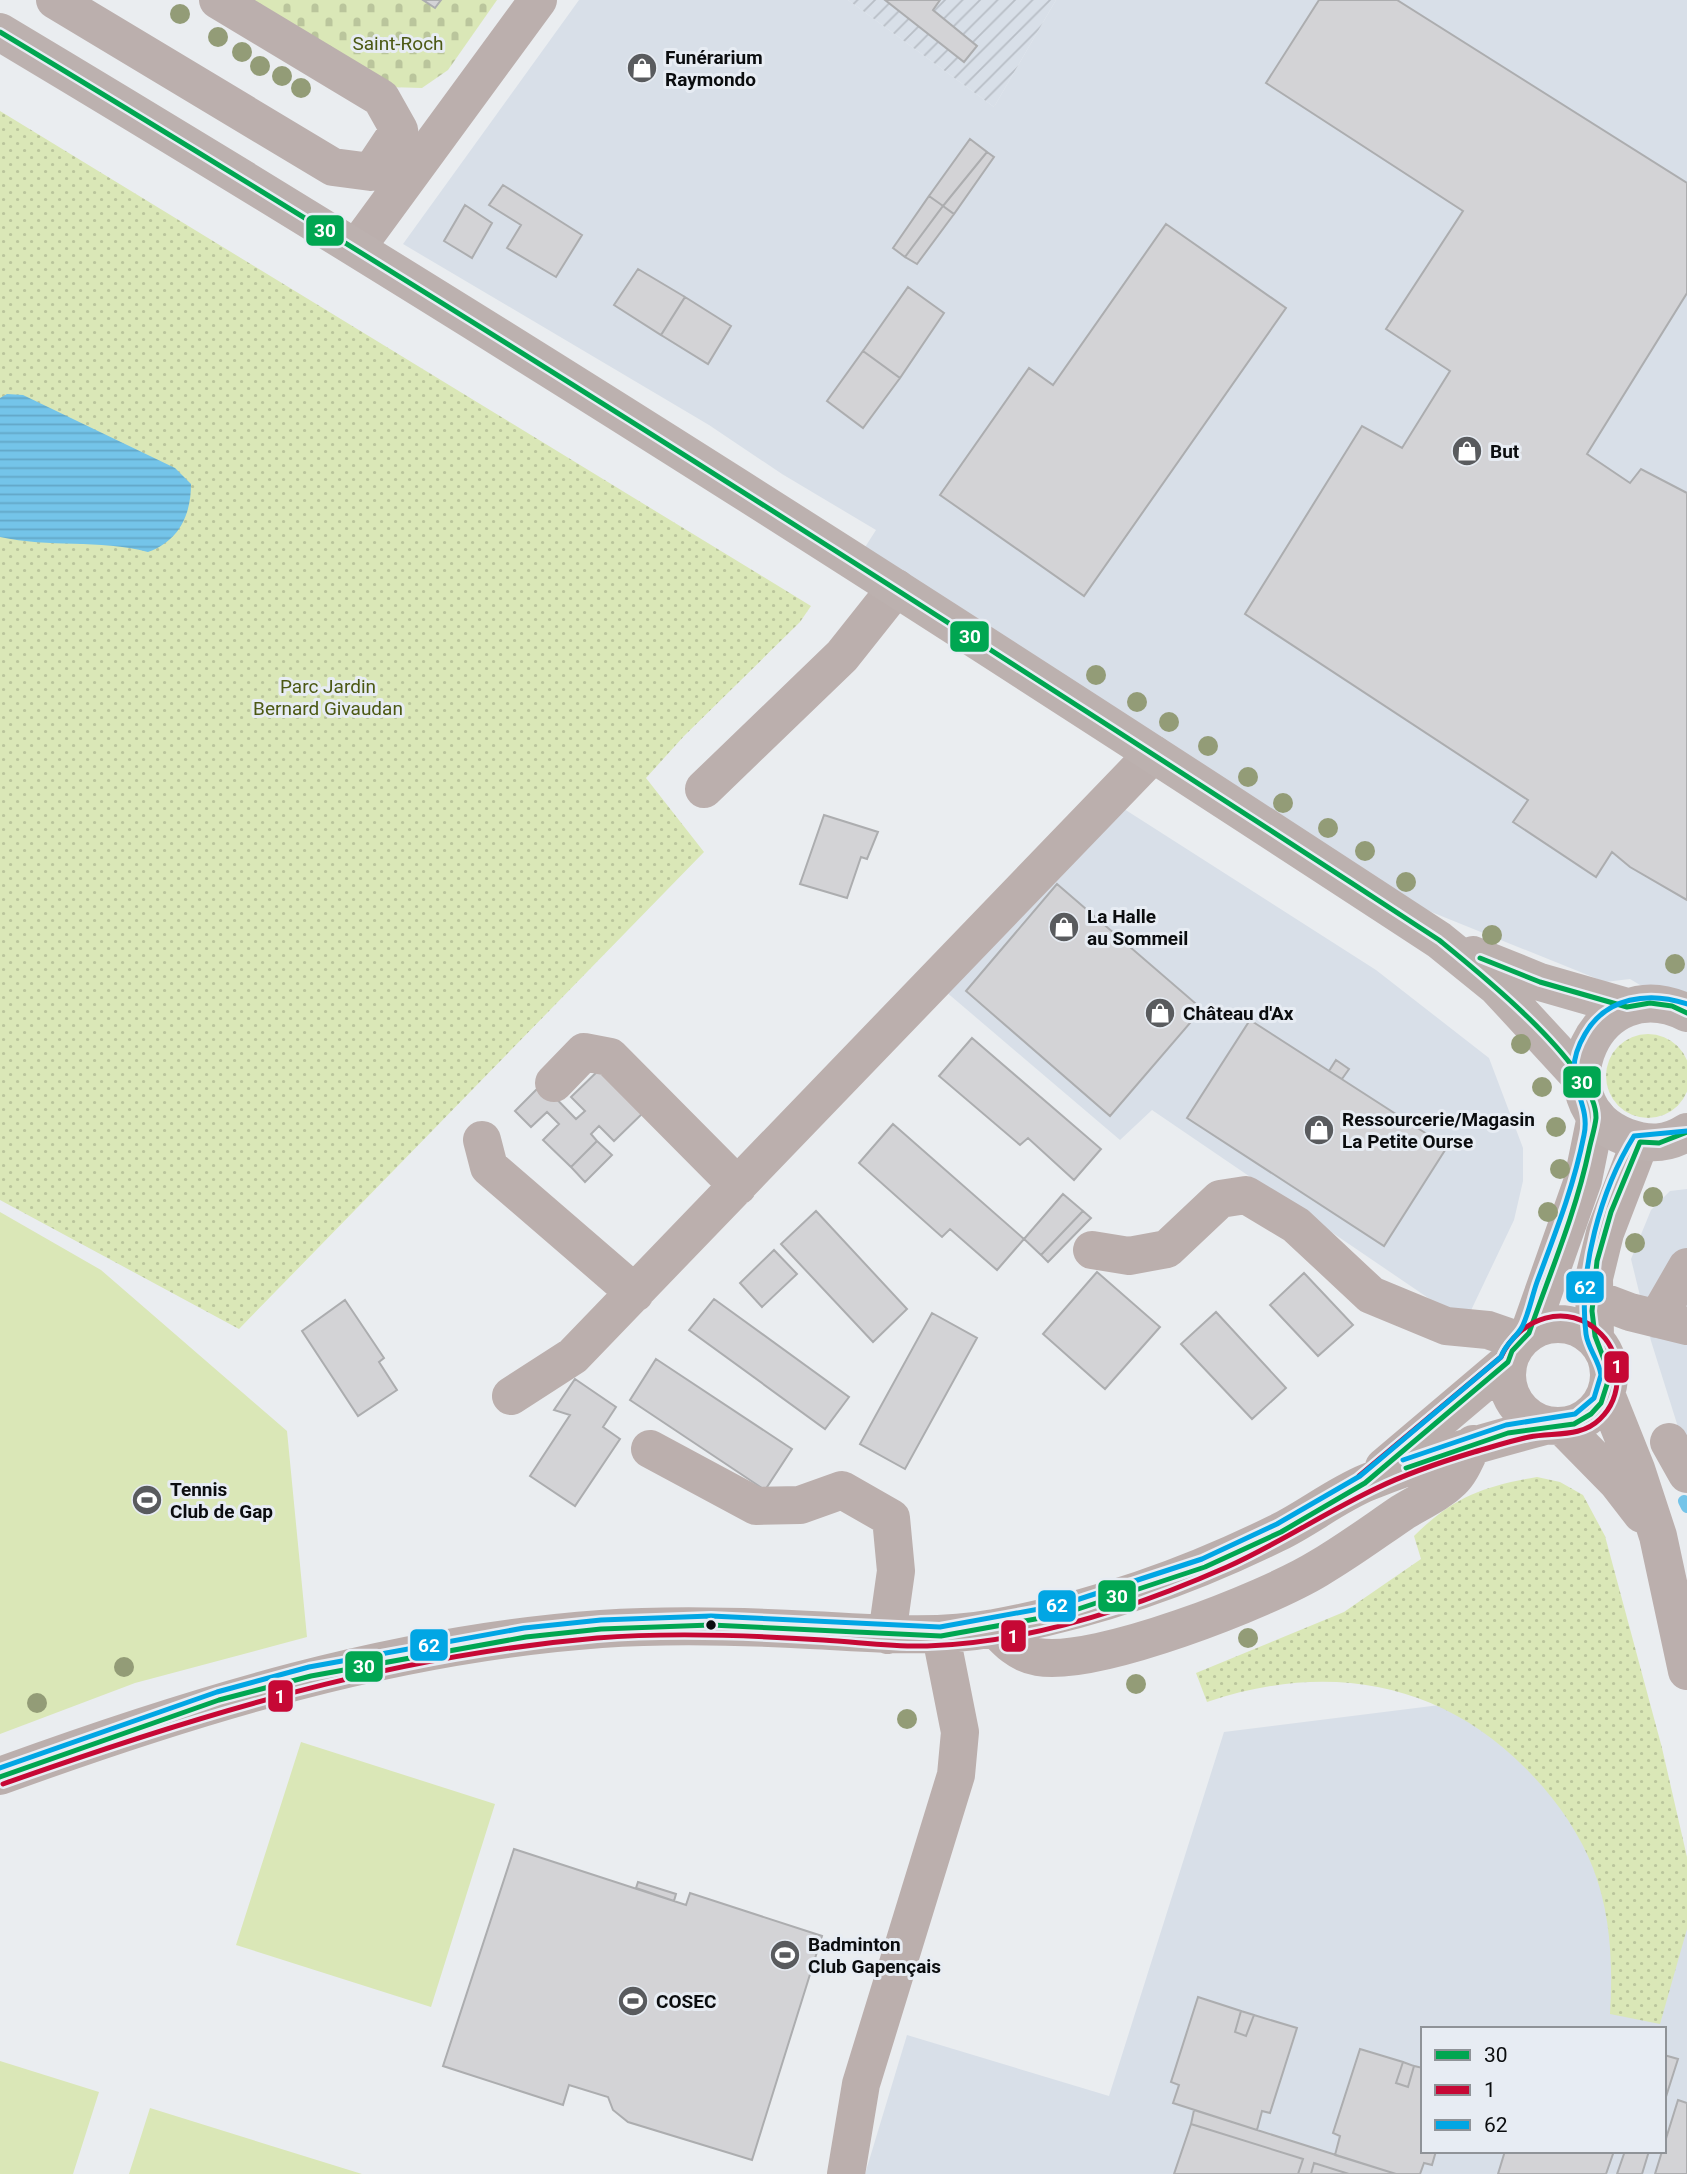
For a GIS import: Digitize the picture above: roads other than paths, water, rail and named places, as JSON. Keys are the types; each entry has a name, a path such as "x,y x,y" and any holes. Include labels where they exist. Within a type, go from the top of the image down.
{"main road":[{"path":"0,33 357,247 896,589 1439,940 1497,987 1581,1078"},
{"path":"1439,940 1540,982 1627,1007"},
{"path":"1684,1137 1659,1143 1640,1142 1615,1133 1596,1116 1586,1098 1581,1078 1583,1056 1593,1035 1608,1018 1627,1007 1650,1003 1672,1006 1687,1013"}],"street":[{"path":"55,0 333,167 371,172 401,158"},
{"path":"218,0 381,97 400,130 401,158"},
{"path":"357,247 401,158 538,0"},
{"path":"704,789 842,656 896,589"},
{"path":"511,1396 573,1356 1153,754"},
{"path":"554,1083 584,1052 610,1057 738,1186"},
{"path":"1596,1116 1583,1180 1507,1383 1514,1402 1527,1417 1554,1427 1618,1483 1658,1536"},
{"path":"482,1140 489,1167 635,1293"},
{"path":"1595,1339 1594,1278 1605,1233 1640,1142"},
{"path":"1092,1251 1129,1256 1167,1249 1220,1199 1246,1195 1296,1225 1371,1295 1446,1326 1488,1330 1519,1345"},
{"path":"1593,1298 1672,1323 1687,1267"},
{"path":"2,1775 219,1700 311,1675 526,1637 601,1629 711,1625 942,1636 1063,1614 1205,1567 1281,1532 1365,1483 1473,1444 1581,1422 1596,1410 1606,1394 1610,1375 1605,1355 1595,1339 1580,1329 1563,1324 1545,1325 1519,1345 1365,1483"},
{"path":"1606,1394 1658,1536 1687,1671"},
{"path":"995,1628 1010,1646 1035,1657 1064,1659 1089,1655 1144,1639 1248,1602 1318,1569 1425,1501 1454,1479 1473,1444"},
{"path":"650,1449 756,1506 800,1505 842,1490 891,1518 896,1571 887,1635"},
{"path":"846,2174 861,2084 956,1775 960,1732 942,1636"}],"water":[{"path":"7,394 23,395 175,468 191,484 186,516 175,534 148,552 111,546 0,537 0,398"}],"waterway":[{"path":"1684,1501 1687,1507"}],"place":[{"name":"Funérarium Raymondo","path":"642,68"},
{"name":"But","path":"1467,451"},
{"name":"La Halle au Sommeil","path":"1064,927"},
{"name":"Château d'Ax","path":"1160,1013"},
{"name":"Ressourcerie/Magasin La Petite Ourse","path":"1319,1130"},
{"name":"Tennis Club de Gap","path":"147,1500"},
{"name":"Badminton Club Gapençais","path":"785,1955"},
{"name":"COSEC","path":"633,2001"}],"park label":[{"name":"Saint-Roch","path":"398,43"},
{"name":"Parc Jardin Bernard Givaudan","path":"328,697"}]}
